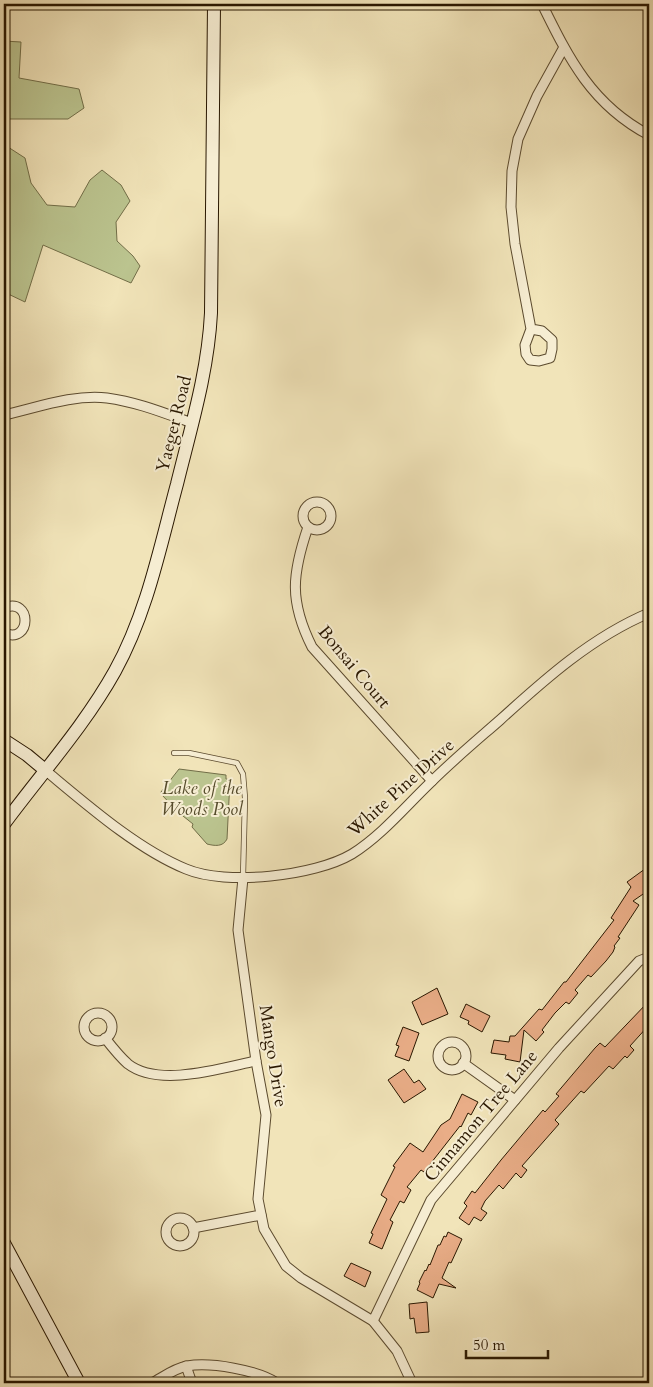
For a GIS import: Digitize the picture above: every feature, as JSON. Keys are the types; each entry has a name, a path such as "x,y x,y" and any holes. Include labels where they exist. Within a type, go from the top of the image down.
{"street":[{"name":"Yaeger Road","path":"4,824 102,692 133,635 154,570 192,423 205,370 210,338 214,4"},
{"path":"542,4 577,72 603,102 649,135"},
{"path":"532,329 515,244 511,207 512,171 518,139 537,96 564,49"},
{"path":"4,415 73,400 105,398 139,404 192,423"},
{"name":"Bonsai Court","path":"308,527 298,557 295,580 296,606 302,628 312,647 432,781"},
{"path":"4,606 12,606 22,610 26,623 18,634 8,635 4,633"},
{"name":"White Pine Drive","path":"45,770 116,827 155,854 188,870 220,877 243,878 306,871 338,861 352,854 374,837 432,781 548,676 596,642 649,613"},
{"path":"4,740 45,770"},
{"name":"Mango Drive","path":"243,878 238,930 256,1062 266,1115 258,1199 264,1229 286,1266 302,1278 373,1321 397,1351 412,1383"},
{"name":"Cinnamon Tree Lane","path":"373,1321 431,1200 560,1048 639,961 649,957"},
{"path":"105,1038 127,1064 140,1071 156,1075 191,1074 256,1062"},
{"path":"464,1064 515,1100"},
{"path":"193,1228 261,1215"},
{"path":"4,1243 75,1382"},
{"path":"152,1383 170,1372 186,1366 207,1365 230,1367 271,1379 277,1383"},
{"path":"186,1366 192,1383"}],"lane":[{"path":"174,753 189,752 236,763 242,774 245,798 243,878"}],"green space":[{"path":"4,41 21,42 19,78 79,89 84,108 68,119 9,119 8,147 25,158 31,183 47,205 75,207 90,180 102,170 121,185 130,201 116,222 117,241 133,256 140,266 131,283 43,245 25,302 4,292"},
{"name":"Lake of the Woods Pool","path":"179,769 226,775 226,779 230,780 227,839 221,845 207,844 192,827 193,824 162,795 161,792"}],"building":[{"path":"649,866 649,885 644,889 646,892 633,901 639,905 618,937 620,938 614,946 613,952 606,961 591,977 588,975 575,990 578,993 569,1004 566,1002 555,1013 542,1030 544,1032 536,1041 524,1030 520,1062 505,1059 506,1055 491,1053 494,1040 509,1042 510,1036 515,1036 539,1009 542,1010 564,982 566,982 614,920 611,918 631,887 627,882"},
{"path":"437,988 448,1014 422,1025 412,1002"},
{"path":"649,1001 649,1025 630,1046 634,1050 627,1058 625,1056 613,1069 609,1066 584,1093 581,1091 555,1120 559,1124 522,1166 527,1170 521,1178 516,1173 503,1189 499,1185 485,1201 481,1209 487,1213 481,1221 474,1217 469,1225 459,1218 467,1206 464,1203 472,1191 475,1193 543,1110 545,1112 559,1096 556,1094 595,1048 600,1043 605,1047"},
{"path":"466,1004 490,1016 482,1032 468,1024 469,1021 460,1017"},
{"path":"403,1027 419,1033 409,1061 395,1056 399,1046 396,1045"},
{"path":"404,1069 414,1083 419,1080 426,1089 404,1103 388,1080"},
{"path":"462,1094 478,1102 471,1115 468,1113 461,1127 424,1172 421,1170 407,1187 411,1190 404,1203 400,1201 390,1220 393,1222 382,1249 369,1243 373,1234 371,1233 387,1199 381,1195 395,1167 393,1166 410,1143 423,1152 441,1125 450,1119"},
{"path":"448,1232 462,1239 442,1278 456,1288 439,1284 433,1298 417,1290 419,1282 430,1265 438,1245 440,1245"},
{"path":"351,1263 371,1272 365,1287 344,1276"},
{"path":"427,1302 429,1332 416,1333 414,1318 410,1319 409,1304"}]}
